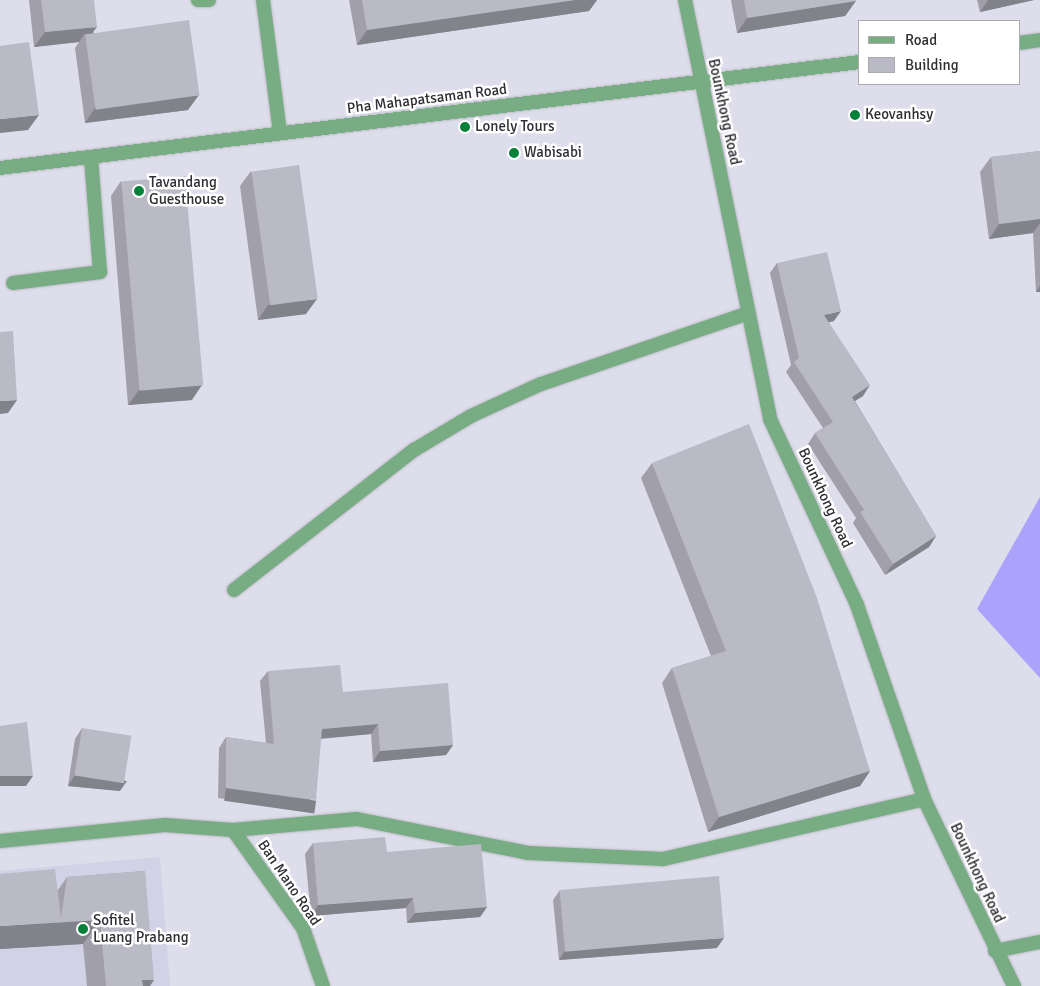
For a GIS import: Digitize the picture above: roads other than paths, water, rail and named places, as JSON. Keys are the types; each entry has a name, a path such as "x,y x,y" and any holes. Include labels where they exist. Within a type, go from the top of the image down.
{"street":[{"path":"198,0 209,0"},
{"path":"263,0 280,133"},
{"name":"Bounkhong Road","path":"685,0 770,419 857,605 924,799 995,951 1014,986"},
{"path":"1020,43 1040,40"},
{"name":"Pha Mahapatsaman Road","path":"0,168 858,62"},
{"path":"13,283 100,272 91,157"},
{"path":"234,590 414,450 471,416 541,384 748,313"},
{"path":"0,841 165,824 232,830 357,819 528,853 663,859 924,799"},
{"name":"Ban Mano Road","path":"232,830 303,928 323,986"},
{"path":"995,951 1040,942"}],"place":[{"name":"Keovanhsy","path":"855,115"},
{"name":"Lonely Tours","path":"465,127"},
{"name":"Wabisabi","path":"514,153"},
{"name":"Tavandang Guesthouse","path":"139,191"},
{"name":"Sofitel Luang Prabang","path":"83,929"}]}
